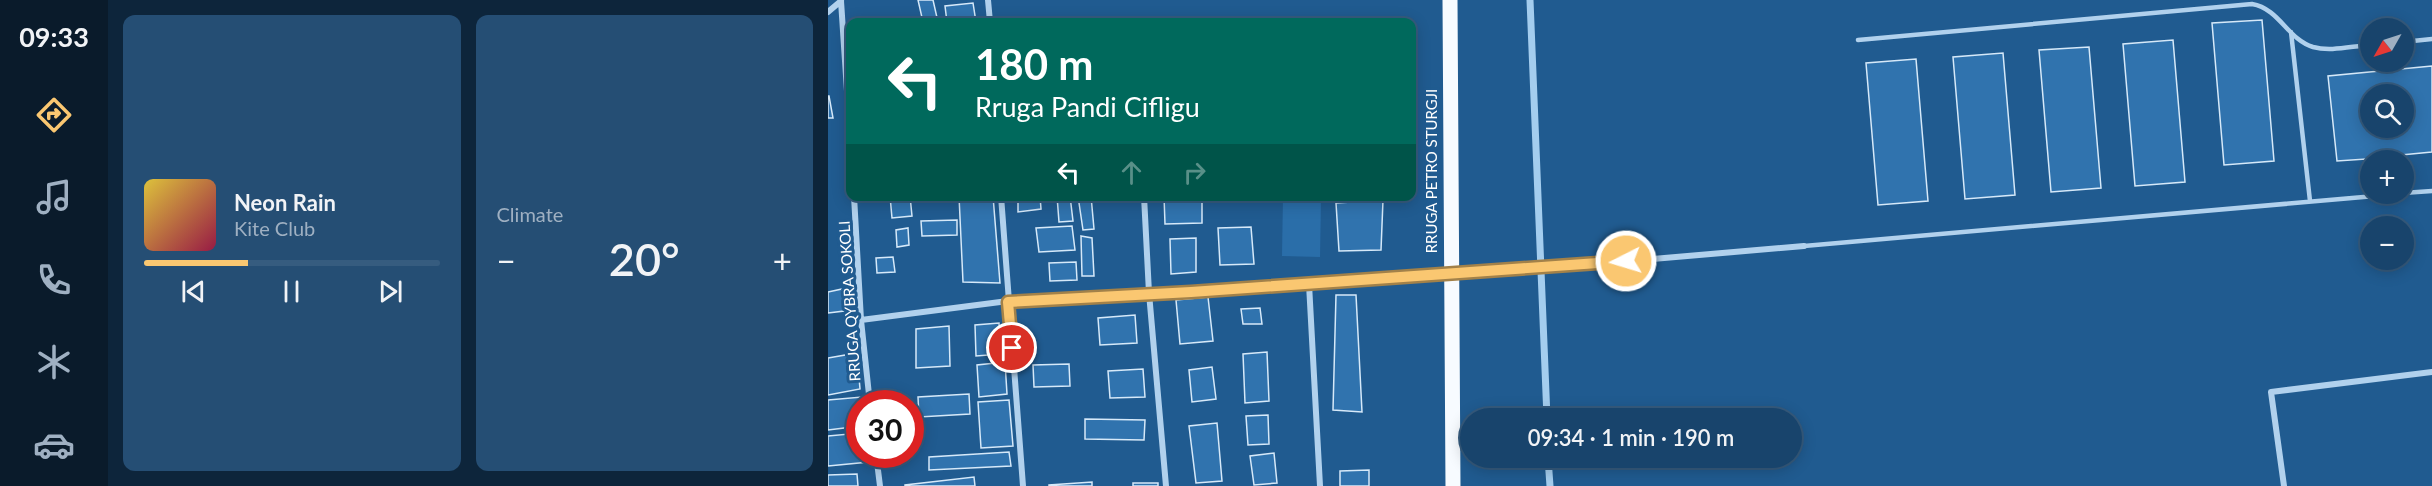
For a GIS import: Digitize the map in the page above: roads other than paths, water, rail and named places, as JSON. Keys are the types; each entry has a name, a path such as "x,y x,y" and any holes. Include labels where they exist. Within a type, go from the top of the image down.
{"main road":[{"name":"RRUGA PETRO STURGJI","path":"1450,0 1449,274 1453,486"}],"street":[{"path":"987,0 989,18"},
{"path":"828,12 841,1"},
{"path":"841,1 846,76"},
{"name":"RRUGA QYBRA SOKOLI","path":"854,201 861,320 868,390"},
{"path":"1001,201 1023,486"},
{"path":"1144,201 1149,293 1166,486"},
{"path":"861,320 1008,302 1571,266 1804,246"},
{"path":"1308,284 1320,486"},
{"path":"2284,486 2271,392 2432,372"},
{"path":"878,468 880,486"}],"lane":[{"path":"1858,40 2252,4 2265,6 2291,32 2311,46 2324,49 2360,46"},
{"path":"2291,32 2310,201"},
{"path":"2414,41 2432,39"},
{"path":"2414,192 2432,190"},
{"path":"1804,246 2360,197"}],"waterway":[{"path":"1530,0 1547,408"},
{"path":"1549,468 1550,486"}]}
